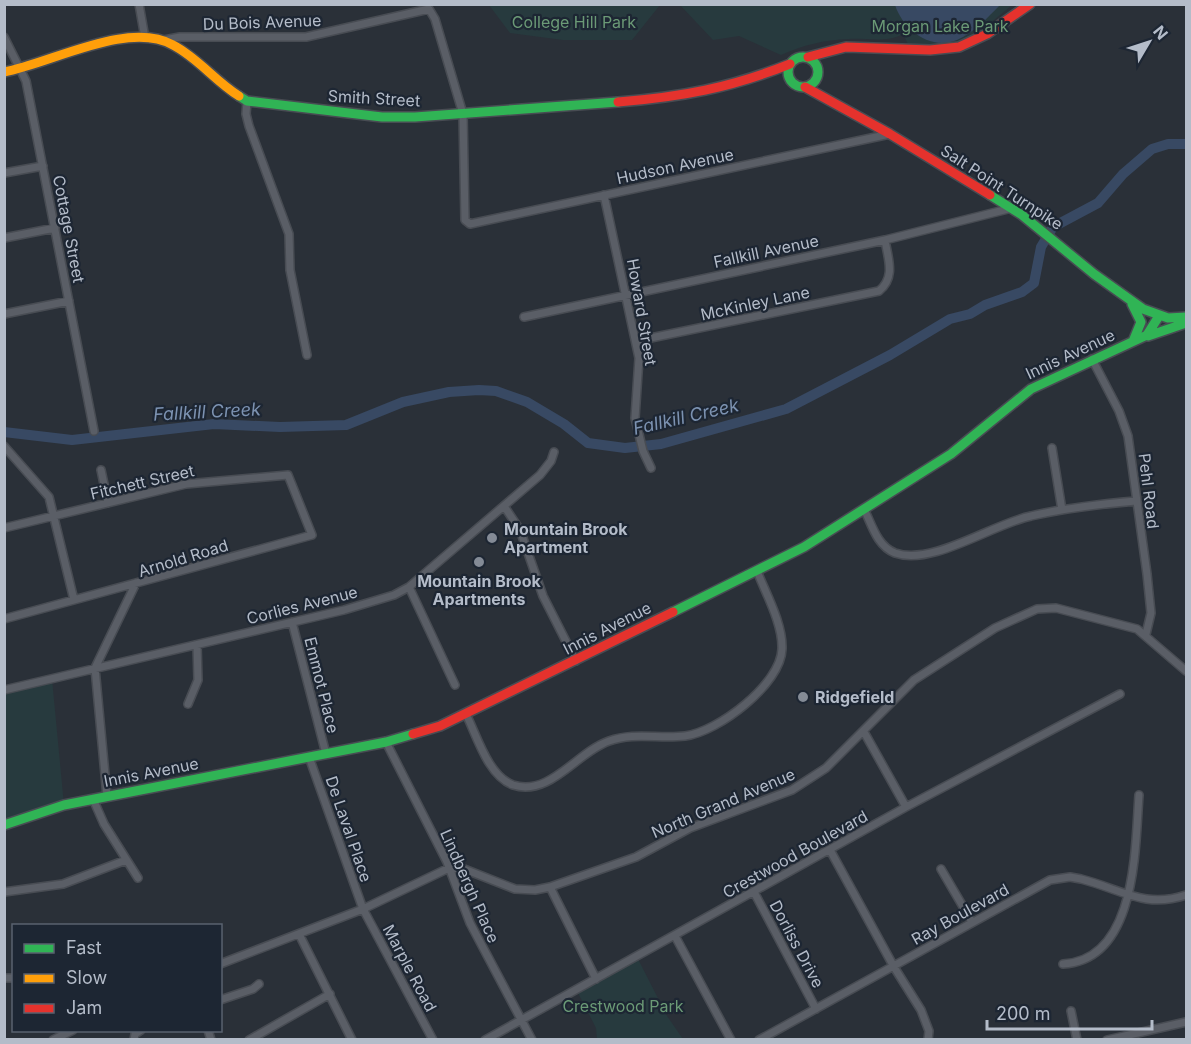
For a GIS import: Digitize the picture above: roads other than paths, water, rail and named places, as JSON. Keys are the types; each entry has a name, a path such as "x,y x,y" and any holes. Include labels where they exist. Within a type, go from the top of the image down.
{"street":[{"path":"139,4 146,38"},
{"path":"789,79 787,71 797,57 808,57 846,47 930,50 959,47 987,34 1030,4"},
{"name":"Du Bois Avenue","path":"164,40 180,37 306,37 429,9 435,19 463,114"},
{"name":"Cottage Street","path":"4,37 22,70 43,166 94,431"},
{"name":"Smith Street","path":"4,72 22,70 92,44 146,38 164,40 230,92 247,101 398,117 677,97 747,81 790,64"},
{"path":"766,74 789,79 796,85 805,87 815,80 817,67 827,52"},
{"path":"808,57 817,67"},
{"name":"Salt Point Turnpike","path":"815,80 828,98"},
{"name":"Salt Point Turnpike","path":"805,87 890,134 1012,208 1054,238 1127,298 1160,316 1186,318"},
{"path":"247,101 246,114 249,126 289,234 291,270 307,355"},
{"name":"Hudson Avenue","path":"463,114 466,223 890,134"},
{"path":"4,173 43,166"},
{"name":"Howard Street","path":"604,195 636,341 640,371 635,418 640,442 651,468"},
{"name":"Fallkill Avenue","path":"524,317 885,240 1012,208"},
{"path":"4,238 55,228"},
{"name":"McKinley Lane","path":"636,341 879,291 885,286 890,275 885,240"},
{"path":"1127,298 1142,320 1142,327 1132,342"},
{"path":"4,314 69,301"},
{"name":"Innis Avenue","path":"4,825 93,799 386,742 415,735 466,714 804,547 951,454 1031,389 1132,342 1153,329 1160,316"},
{"path":"1132,342 1186,323"},
{"name":"Pehl Road","path":"1092,359 1119,411 1128,436 1151,613 1146,634"},
{"path":"4,446 46,492 74,600"},
{"path":"1052,448 1062,510"},
{"name":"Corlies Avenue","path":"5,688 344,610 394,595 409,587 547,468 554,452"},
{"path":"101,470 108,503"},
{"name":"Fitchett Street","path":"4,528 195,483 288,475 312,535"},
{"path":"864,509 881,544 895,553 910,556 940,550 1008,522 1062,510 1136,501"},
{"path":"504,506 520,530 543,596 576,661"},
{"name":"Arnold Road","path":"95,668 136,583 312,535"},
{"path":"466,714 498,776 520,786 546,783 587,752 608,741 633,736 686,736 718,726 750,699 780,658 782,640 779,628 757,571"},
{"path":"4,619 136,583"},
{"path":"409,587 455,685"},
{"name":"North Grand Avenue","path":"449,868 464,869 515,889 535,890 636,858 690,828 792,789 826,768 864,732 900,692 920,675 995,628 1028,612 1056,608 1123,624 1146,634 1186,671"},
{"name":"Emmot Place","path":"292,622 326,754"},
{"path":"188,704 198,680 196,645"},
{"path":"95,668 107,796"},
{"name":"Crestwood Boulevard","path":"485,1040 906,807 1120,694"},
{"path":"864,732 906,807"},
{"name":"Lindbergh Place","path":"386,742 449,868 470,923 532,1040"},
{"name":"De Laval Place","path":"309,757 363,909"},
{"path":"1063,964 1080,962 1100,949 1116,928 1128,895 1134,862 1139,795"},
{"path":"93,799 138,878"},
{"path":"830,850 894,967 921,1010 929,1031 928,1040"},
{"path":"4,892 63,884 126,860"},
{"path":"222,963 300,936 449,868"},
{"path":"941,868 972,922"},
{"name":"Ray Boulevard","path":"759,1040 1050,880 1060,878 1087,880 1151,901 1186,895"},
{"path":"550,887 596,979"},
{"name":"Dorliss Drive","path":"754,892 816,1009"},
{"name":"Marple Road","path":"363,909 433,1040"},
{"path":"300,936 352,1040"},
{"path":"675,936 731,1040"},
{"path":"222,999 253,989 260,984"},
{"path":"249,1040 330,994"},
{"path":"1071,1011 1077,1040"},
{"path":"1107,1040 1136,1036 1186,1022"},
{"path":"53,1040 69,1032"}],"water":[{"name":"Morgan Lake Park","path":"895,4 1000,5 969,33 957,40 937,43 918,36 911,30 899,14"}],"waterway":[{"name":"Fallkill Creek","path":"4,432 72,440 214,424 280,427 346,425 403,402 449,392 479,390 496,391 527,402 564,424 588,443 625,448 661,444 786,409 890,355 950,319 970,314 985,305 1022,292 1034,283 1041,247 1053,227 1098,203 1123,174 1152,149 1168,144 1186,144"}],"place":[{"name":"Mountain Brook Apartment","path":"492,538"},
{"name":"Mountain Brook Apartments","path":"479,562"},
{"name":"Ridgefield","path":"803,697"}],"park label":[{"name":"College Hill Park","path":"574,22"},
{"name":"Crestwood Park","path":"623,1006"}]}
